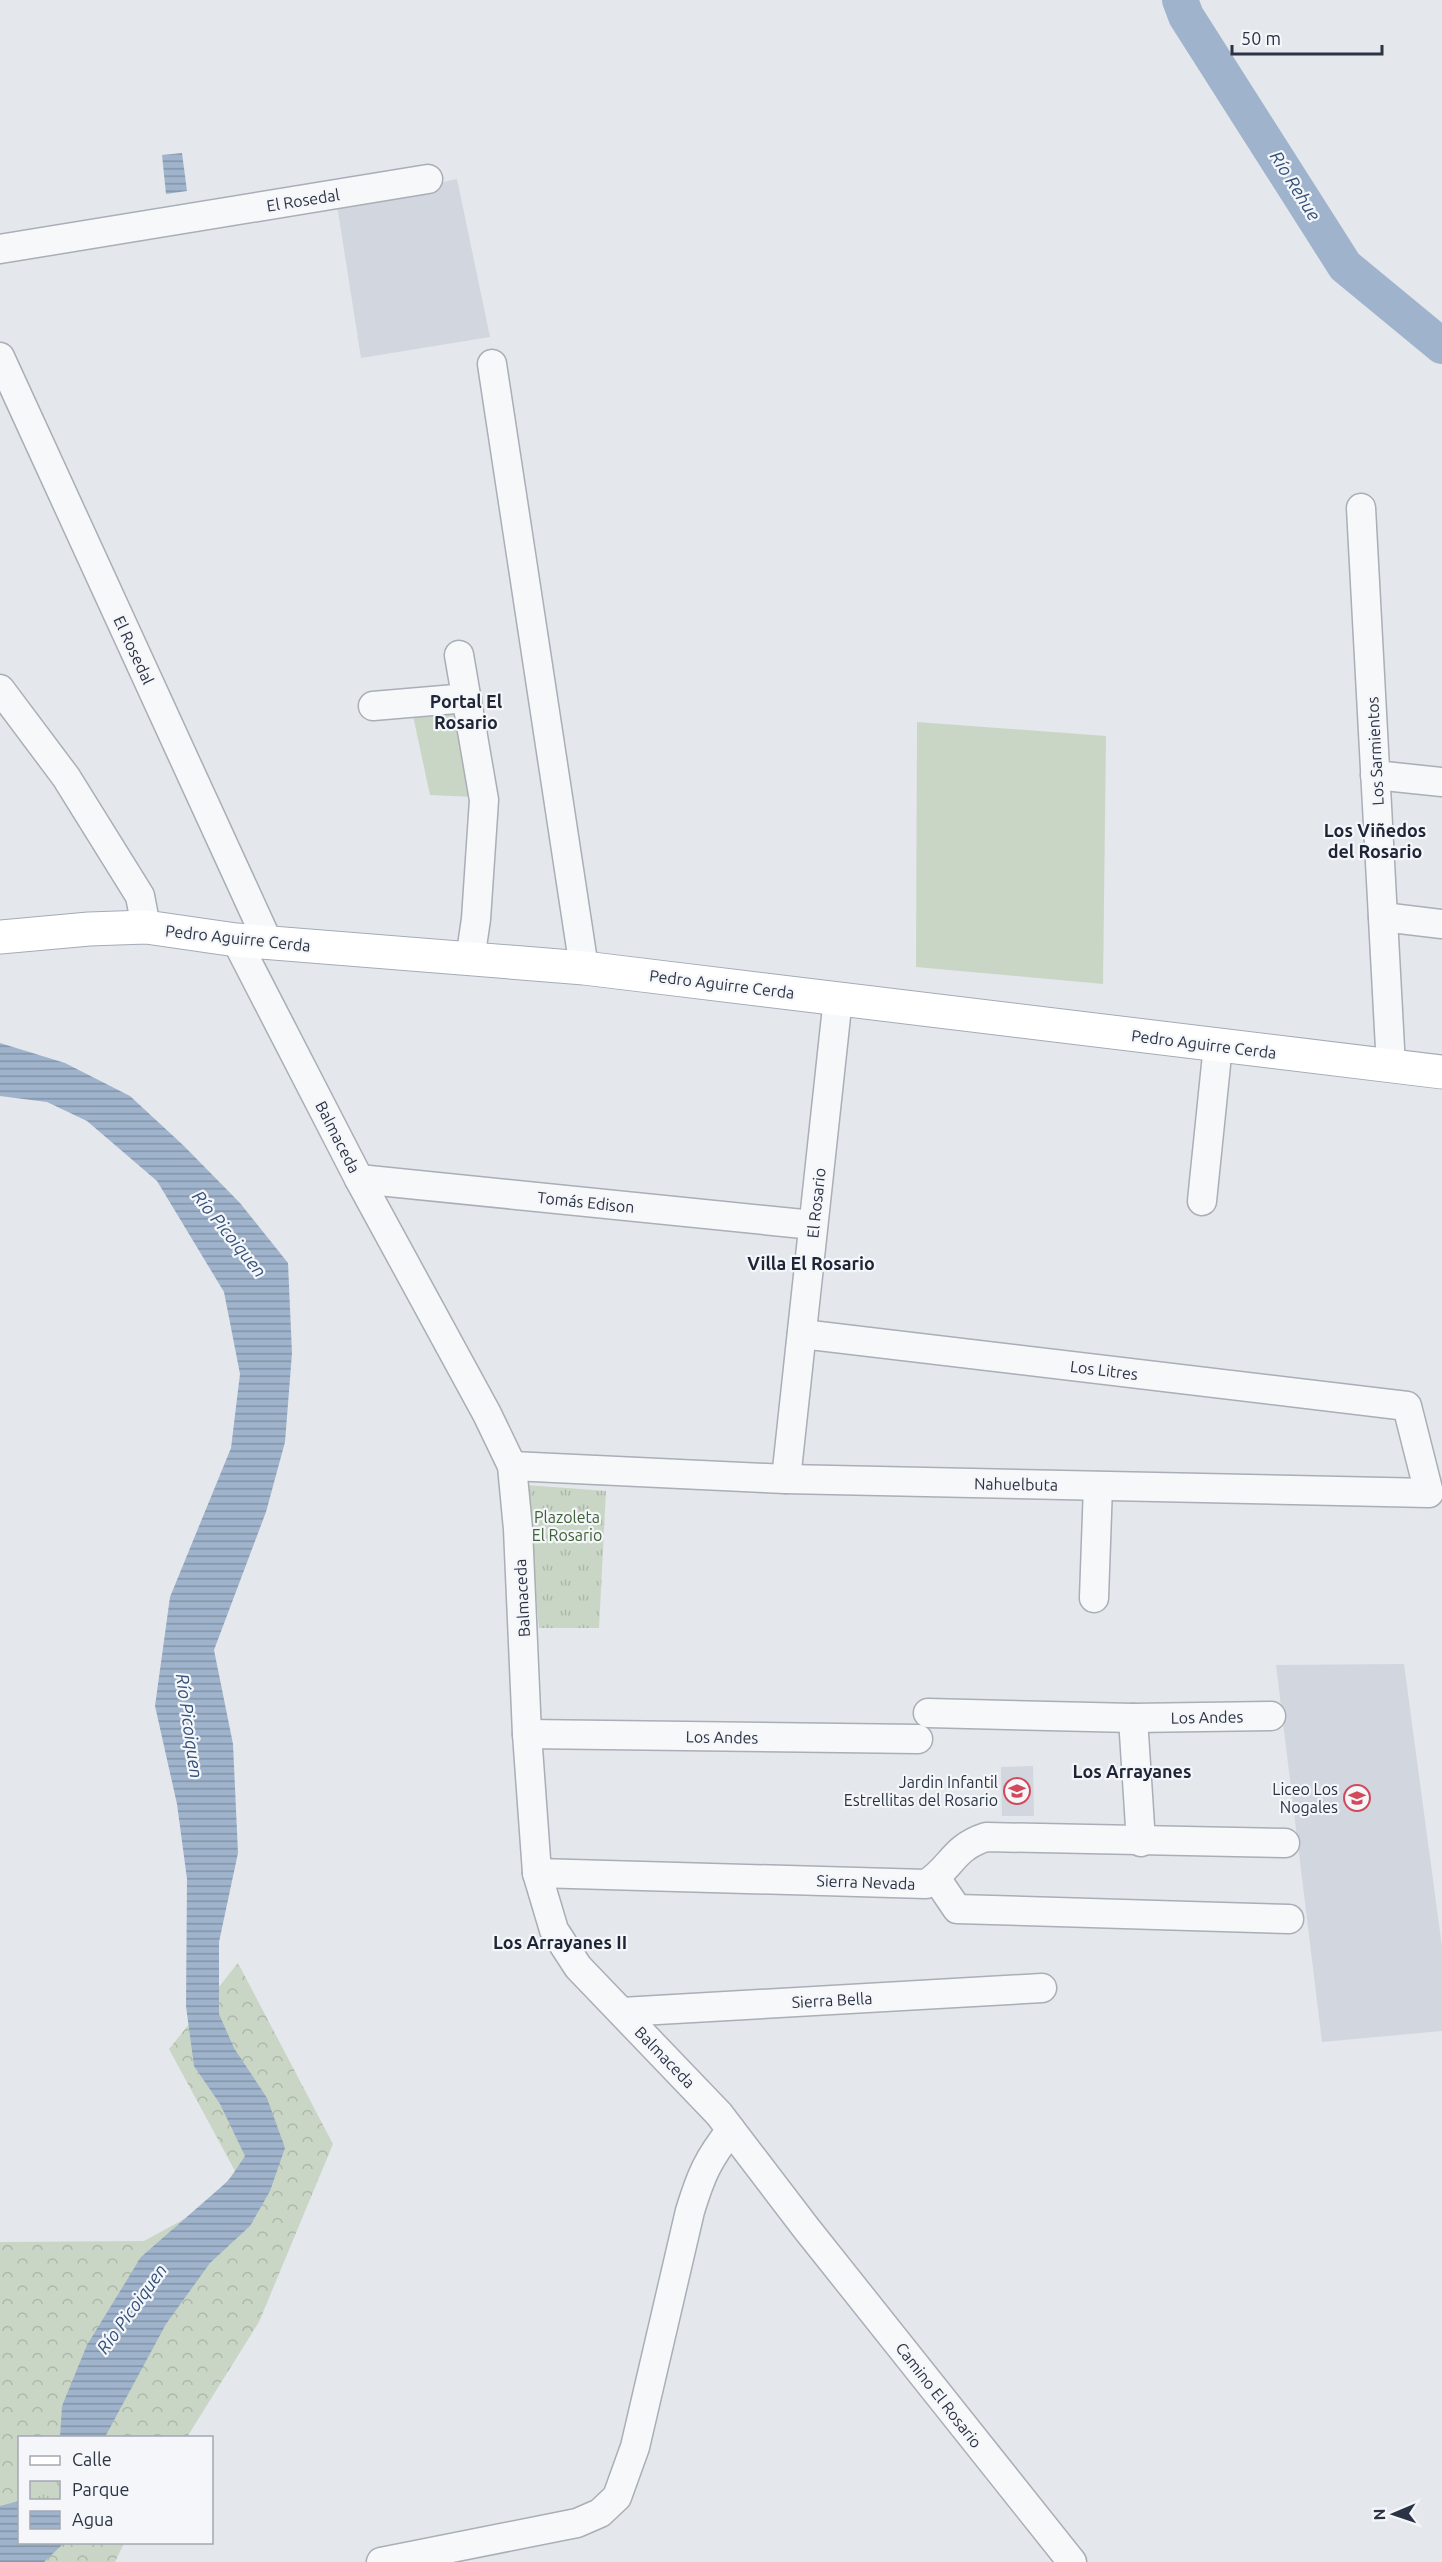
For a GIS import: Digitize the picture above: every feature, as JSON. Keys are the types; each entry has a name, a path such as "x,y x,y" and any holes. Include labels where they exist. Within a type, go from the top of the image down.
{"main road":[{"name":"Pedro Aguirre Cerda","path":"2,937 89,928 146,927 236,940 584,968 1442,1072"}],"street":[{"name":"El Rosedal","path":"0,249 428,179"},
{"name":"El Rosedal","path":"0,357 268,942"},
{"path":"492,364 584,968"},
{"name":"Los Sarmientos","path":"1362,508 1391,1067"},
{"path":"459,655 484,800 476,920 470,960"},
{"path":"0,691 66,777 134,886 140,896 146,927"},
{"path":"373,706 467,698"},
{"path":"1376,775 1442,782"},
{"path":"1383,917 1442,924"},
{"name":"Balmaceda","path":"236,940 359,1179 487,1414 512,1466 522,1593 527,1734 537,1873 554,1930 578,1967 731,2130 806,2228"},
{"name":"El Rosario","path":"786,1479 838,998"},
{"path":"1202,1201 1218,1045"},
{"name":"Tomás Edison","path":"359,1179 813,1225"},
{"name":"Los Litres","path":"802,1334 1407,1406"},
{"name":"Nahuelbuta","path":"512,1466 786,1479 1429,1493 1407,1406"},
{"path":"1094,1598 1098,1486"},
{"name":"Los Andes","path":"928,1713 1133,1718 1271,1716"},
{"path":"1133,1718 1141,1842"},
{"name":"Los Andes","path":"527,1734 918,1739"},
{"name":"Sierra Nevada","path":"537,1873 926,1884 936,1878 968,1843 986,1837 1141,1842 1285,1843"},
{"path":"936,1878 957,1909 1289,1919"},
{"name":"Sierra Bella","path":"622,2012 1042,1988"},
{"path":"381,2562 577,2523 600,2512 617,2497 635,2447 690,2211 710,2157 731,2130"},
{"name":"Camino El Rosario","path":"806,2228 1072,2562"}],"shaded area":[{"path":"457,179 490,337 361,358 337,205"},
{"name":"Liceo Los Nogales","path":"1404,1664 1442,1947 1442,2031 1322,2042 1276,1665"},
{"name":"Jardin Infantil Estrellitas del Rosario","path":"1033,1766 1034,1816 1002,1816 1001,1767"}],"green space":[{"path":"460,706 474,797 430,795 412,711"},
{"path":"917,722 1106,736 1103,984 916,967"},
{"name":"Plazoleta El Rosario","path":"526,1485 606,1491 599,1628 539,1628"},
{"path":"238,1963 333,2144 259,2322 188,2436 18,2436 18,2544 124,2544 115,2562 0,2562 0,2242 144,2241 208,2206 235,2171 169,2049"}],"water":[{"path":"182,153 187,191 166,194 162,155"},
{"name":"Río Picoiquen","path":"0,1043 65,1063 130,1096 184,1146 240,1203 288,1263 292,1353 285,1442 266,1512 214,1650 233,1744 238,1853 219,1942 219,2014 234,2048 267,2098 285,2148 270,2191 250,2226 210,2263 166,2324 106,2436 60,2436 62,2406 87,2345 141,2257 229,2180 245,2156 220,2104 194,2066 186,2006 187,1879 177,1804 155,1706 170,1597 231,1448 240,1374 224,1292 157,1181 87,1121 47,1102 0,1096"},
{"path":"18,2501 18,2544 63,2544 44,2562 0,2562 0,2506"}],"waterway":[{"name":"Río Rehue","path":"1180,0 1186,16 1345,266 1442,346"}],"place":[{"name":"Jardin Infantil Estrellitas del Rosario","path":"1017,1791"},
{"name":"Liceo Los Nogales","path":"1357,1798"}],"district":[{"name":"Portal El Rosario","path":"466,712"},
{"name":"Los Viñedos del Rosario","path":"1375,841"},
{"name":"Villa El Rosario","path":"811,1264"},
{"name":"Los Arrayanes","path":"1132,1772"},
{"name":"Los Arrayanes II","path":"560,1943"}]}
